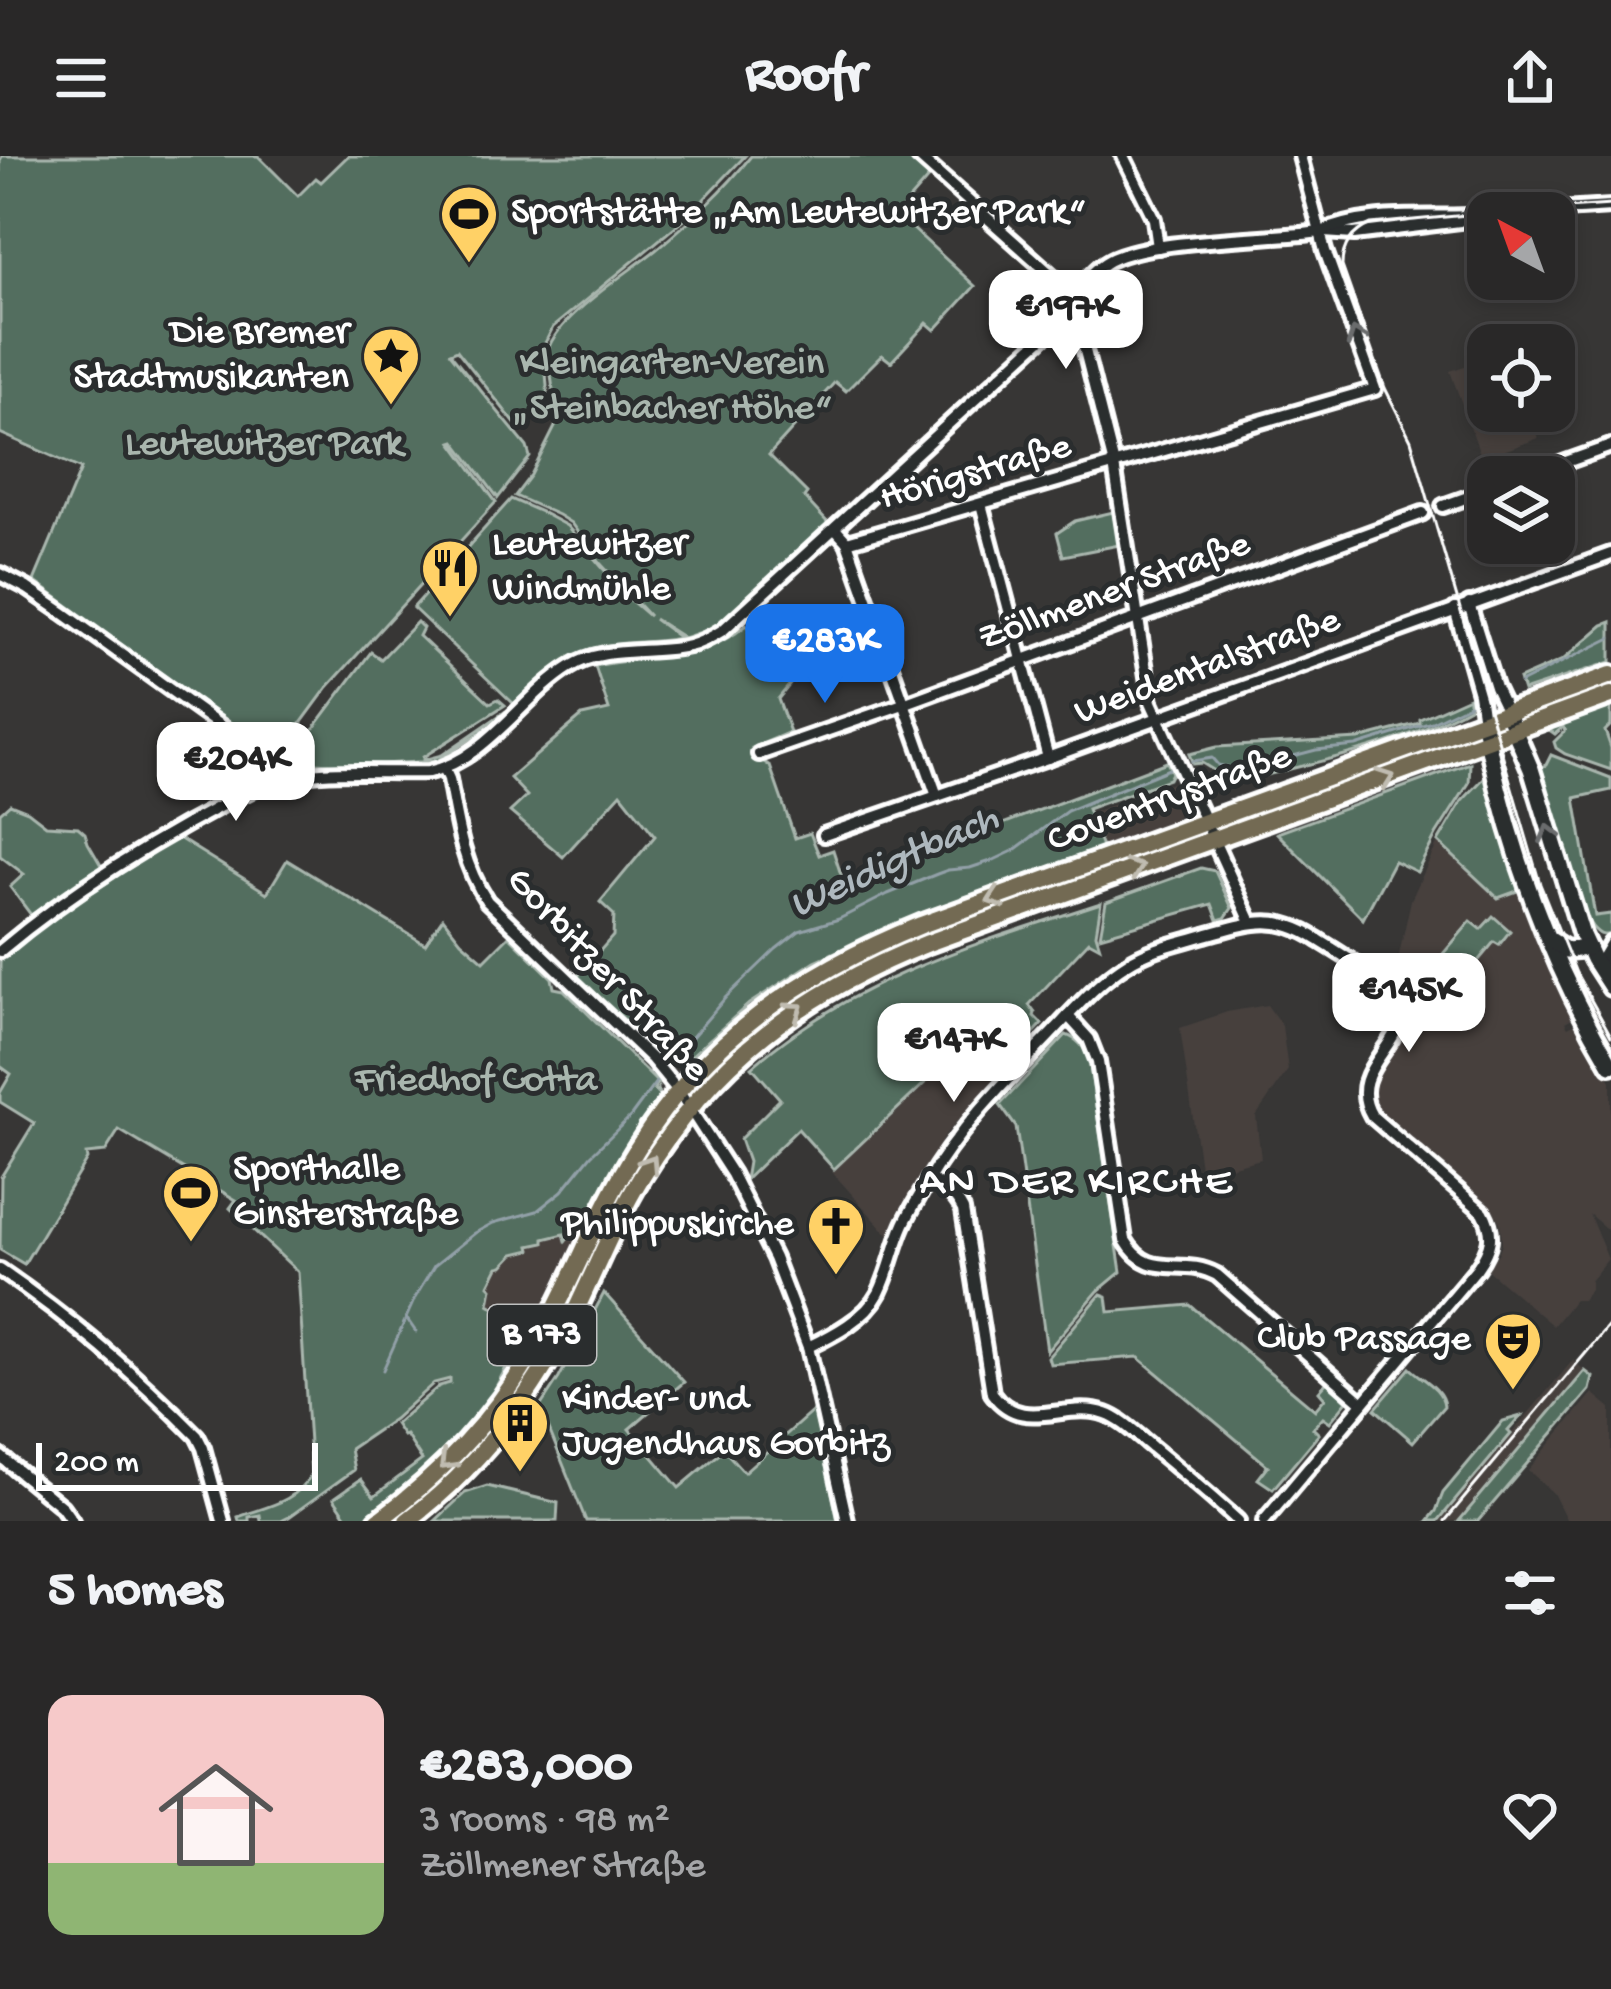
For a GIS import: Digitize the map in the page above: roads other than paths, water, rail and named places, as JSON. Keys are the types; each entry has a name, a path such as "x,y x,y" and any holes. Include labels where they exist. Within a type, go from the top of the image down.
{"main road":[{"name":"Coventrystraße","path":"377,1521 454,1455 515,1380 557,1307 623,1172 661,1114 781,1020 859,972 928,943 1483,721 1611,675"},
{"name":"Coventrystraße","path":"1210,830 1487,741 1611,694"},
{"path":"1507,712 1531,769 1588,948 1606,980"},
{"path":"1483,721 1520,859 1561,973 1611,1065"},
{"path":"1550,939 1566,950 1588,948"},
{"name":"Coventrystraße","path":"407,1521 468,1468 531,1390 684,1099"}],"street":[{"path":"918,156 1076,297 1077,320 1114,465 1151,702 1251,922"},
{"path":"1123,156 1154,219 1158,247"},
{"path":"1300,156 1321,232"},
{"path":"1575,209 1611,207"},
{"path":"0,951 37,920 146,849 248,791 279,778 306,774 444,768 488,738 569,667 609,654 690,646 723,630 1052,329 1105,263 1158,247 1321,232 1354,234 1467,219"},
{"name":"Hörigstraße","path":"836,530 847,542 1375,389 1321,232"},
{"path":"1575,459 1611,446"},
{"path":"1443,506 1467,497"},
{"path":"981,504 1048,758"},
{"name":"Zöllmener Straße","path":"759,754 1423,513"},
{"path":"847,542 938,796"},
{"name":"Weidentalstraße","path":"824,835 1611,554"},
{"path":"0,574 62,612 265,758 279,778"},
{"path":"1469,604 1507,712"},
{"path":"1455,609 1483,721"},
{"name":"Gorbitzer Straße","path":"444,768 462,850 487,901 652,1059 732,1174 774,1258 808,1347 848,1521"},
{"path":"808,1347 853,1322 878,1297 904,1224 948,1148 1109,977 1133,959 1156,950 1251,922 1299,927 1394,997 1398,1023 1366,1075 1367,1108 1483,1212 1491,1241 1486,1255 1264,1521"},
{"path":"1588,948 1611,942"},
{"path":"1606,980 1602,958 1611,942"},
{"path":"1068,1016 1088,1039 1098,1062 1125,1240 1131,1250 1150,1264 1194,1266 1216,1275 1363,1403"},
{"path":"929,1179 945,1188 963,1210 992,1393 1007,1411 1022,1415 1105,1413 1238,1521"},
{"path":"0,1270 110,1356 197,1436 223,1521"},
{"path":"0,1456 62,1507 72,1521"}],"waterway":[{"name":"Weidigtbach","path":"1520,683 1611,638"},
{"name":"Weidigtbach","path":"1192,761 1212,758 1218,765 1240,770 1316,750 1356,746 1432,722 1469,704"},
{"name":"Weidigtbach","path":"675,1057 726,997 799,931 839,919 937,874 994,860 1067,811 1169,769"},
{"name":"Weidigtbach","path":"383,1370 434,1266 475,1233 537,1211 562,1191 656,1082"},
{"path":"407,1319 416,1332"}],"tram line":[{"path":"1575,207 1611,205"},
{"path":"1467,215 1371,224 1349,240 1342,266 1385,388 1411,440 1540,884 1576,973 1611,1036"},
{"path":"1445,1521 1611,1323"}],"place":[{"name":"Sportstätte „Am Leutewitzer Park“","path":"469,265"},
{"name":"Die Bremer Stadtmusikanten","path":"391,407"},
{"name":"Leutewitzer Windmühle","path":"450,619"},
{"name":"Sporthalle Ginsterstraße","path":"191,1244"},
{"name":"Philippuskirche","path":"836,1277"},
{"name":"Club Passage","path":"1513,1392"},
{"name":"Kinder- und Jugendhaus Gorbitz","path":"520,1474"}],"district":[{"name":"AN DER KIRCHE","path":"1077,1184"}],"park label":[{"name":"Kleingarten-Verein „Steinbacher Höhe“","path":"672,388"},
{"name":"Leutewitzer Park","path":"264,446"},
{"name":"Friedhof Cotta","path":"476,1082"}]}
